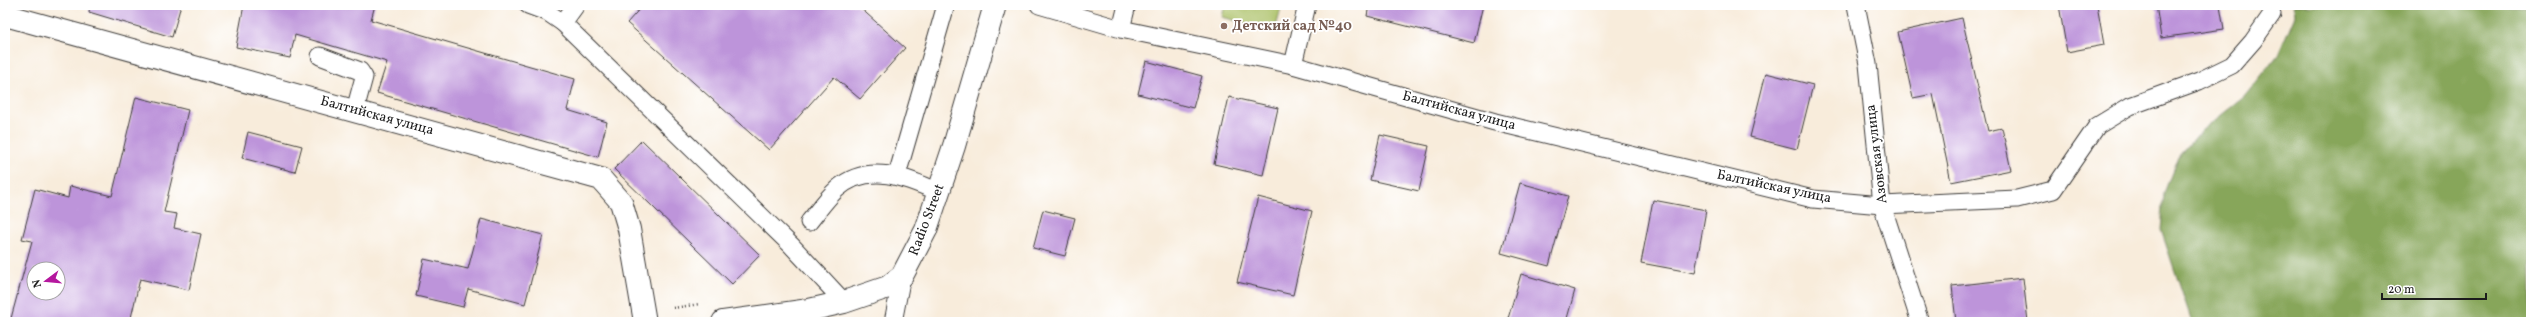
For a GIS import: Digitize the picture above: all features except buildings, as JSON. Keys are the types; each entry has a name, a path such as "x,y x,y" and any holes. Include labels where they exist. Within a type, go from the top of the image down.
{"street":[{"name":"Radio Street","path":"723,322 807,316 888,287 902,276 926,230 939,192 995,5"},
{"name":"Балтийская улица","path":"5,15 355,110 601,179 621,202 629,229 645,322"}],"lane":[{"path":"528,5 547,12 563,23 791,245 844,302"},
{"path":"563,23 576,5"},
{"path":"897,175 946,5"},
{"name":"Балтийская улица","path":"1039,5 1120,29 1293,65 1495,122 1813,198 1882,205 2018,199 2053,190 2067,171 2077,152 2097,126 2130,106 2199,81 2232,65 2253,41 2272,14"},
{"path":"1120,29 1127,5"},
{"path":"1293,65 1307,5"},
{"name":"Азовская улица","path":"1856,5 1868,64 1882,205 1920,322"},
{"path":"320,56 360,71 364,78 355,110"},
{"path":"809,222 838,188 857,177 880,173 897,175 939,192"},
{"path":"893,322 902,276"}],"green space":[{"path":"1225,5 1282,5 1275,31 1222,17"},
{"path":"2294,5 2531,5 2531,322 2192,322 2161,230 2164,193 2178,157 2201,131 2244,97 2278,55 2295,15"}],"place":[{"name":"Детский сад №40","path":"1224,26"}]}
